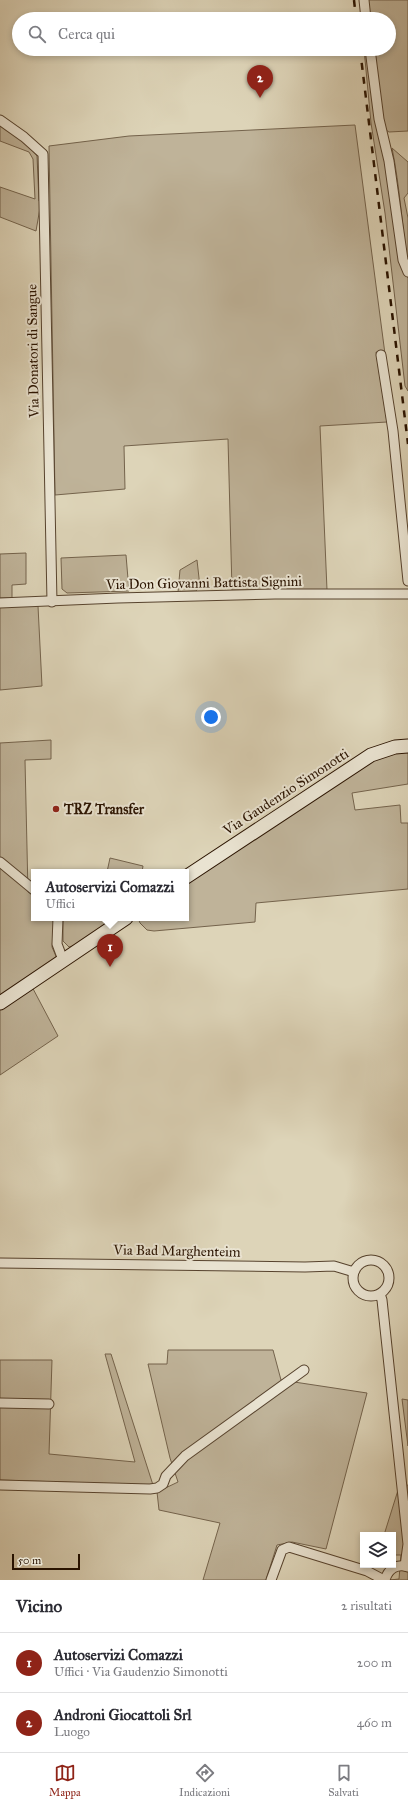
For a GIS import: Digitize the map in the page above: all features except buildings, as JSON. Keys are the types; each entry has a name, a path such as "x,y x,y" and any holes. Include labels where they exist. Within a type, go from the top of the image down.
{"street":[{"path":"364,0 365,12"},
{"path":"371,56 378,119 389,160 403,260 408,272"},
{"name":"Via Donatori di Sangue","path":"0,120 24,137 43,154 52,602"},
{"path":"381,355 393,431 408,581"},
{"name":"Via Don Giovanni Battista Signini","path":"0,603 275,594 408,594"},
{"name":"Via Gaudenzio Simonotti","path":"189,875 371,755 389,748 408,746"},
{"path":"0,862 31,888"},
{"path":"58,921 57,944 63,960"},
{"path":"0,1003 122,921"},
{"path":"366,1260 378,1261 387,1268 390,1280 388,1286 380,1294 368,1296 362,1294 354,1284 354,1272 361,1262 366,1260"},
{"name":"Via Bad Marghenteim","path":"0,1263 305,1267 334,1266 354,1272"},
{"path":"271,1580 282,1550 289,1547 366,1576 385,1580 394,1567 407,1567 408,1544 382,1300 380,1294"},
{"path":"0,1485 157,1488 163,1484 166,1476 186,1456 304,1370"},
{"path":"0,1403 49,1404"}],"shaded area":[{"path":"366,0 408,0 408,131 389,132 383,128 373,56 396,56 396,12 368,12"},
{"path":"365,56 367,56 404,272 408,278 408,391 405,386 385,213 371,123"},
{"path":"0,125 26,142 37,156 39,201 41,202 36,231 0,217 0,187 35,199 33,159 29,152 0,141"},
{"path":"355,125 385,354 376,352 387,422 320,426 327,590 232,590 228,439 124,446 125,489 55,495 49,146 129,136"},
{"path":"392,148 408,162 408,193 404,198 408,218 408,266 397,177"},
{"path":"26,553 26,584 12,585 12,598 0,598 0,554"},
{"path":"126,555 129,591 67,593 62,589 61,558"},
{"path":"197,560 200,587 196,591 178,592 180,570"},
{"path":"38,606 42,686 0,690 0,607"},
{"path":"51,740 51,759 25,760 28,892 31,894 31,921 55,921 52,947 58,961 0,997 0,743"},
{"path":"408,746 408,784 352,793 355,810 400,805 401,823 408,823 408,889 256,903 255,922 154,931 147,930 140,923 139,921 189,921 189,875 371,755"},
{"path":"110,858 143,866 142,869 108,869"},
{"path":"63,921 109,921 76,945 69,947 63,941"},
{"path":"30,983 58,1036 0,1075 0,1003"},
{"path":"168,1350 273,1350 281,1380 367,1393 326,1549 292,1542 277,1545 266,1580 203,1580 220,1523 159,1510 157,1492 178,1482 170,1458 148,1364 167,1364"},
{"path":"105,1354 111,1354 153,1485 0,1480 0,1360 52,1360 49,1454 135,1462"},
{"path":"402,1399 408,1400 408,1446"},
{"path":"408,1485 408,1580 390,1580 399,1579 401,1555 396,1555 396,1532 385,1532 399,1487"}],"railway":[{"path":"354,0 355,12"},
{"path":"361,56 408,444"}],"place":[{"name":"Androni Giocattoli Srl","path":"260,98"},
{"name":"TRZ Transfer","path":"56,809"},
{"name":"Autoservizi Comazzi","path":"110,967"}]}
